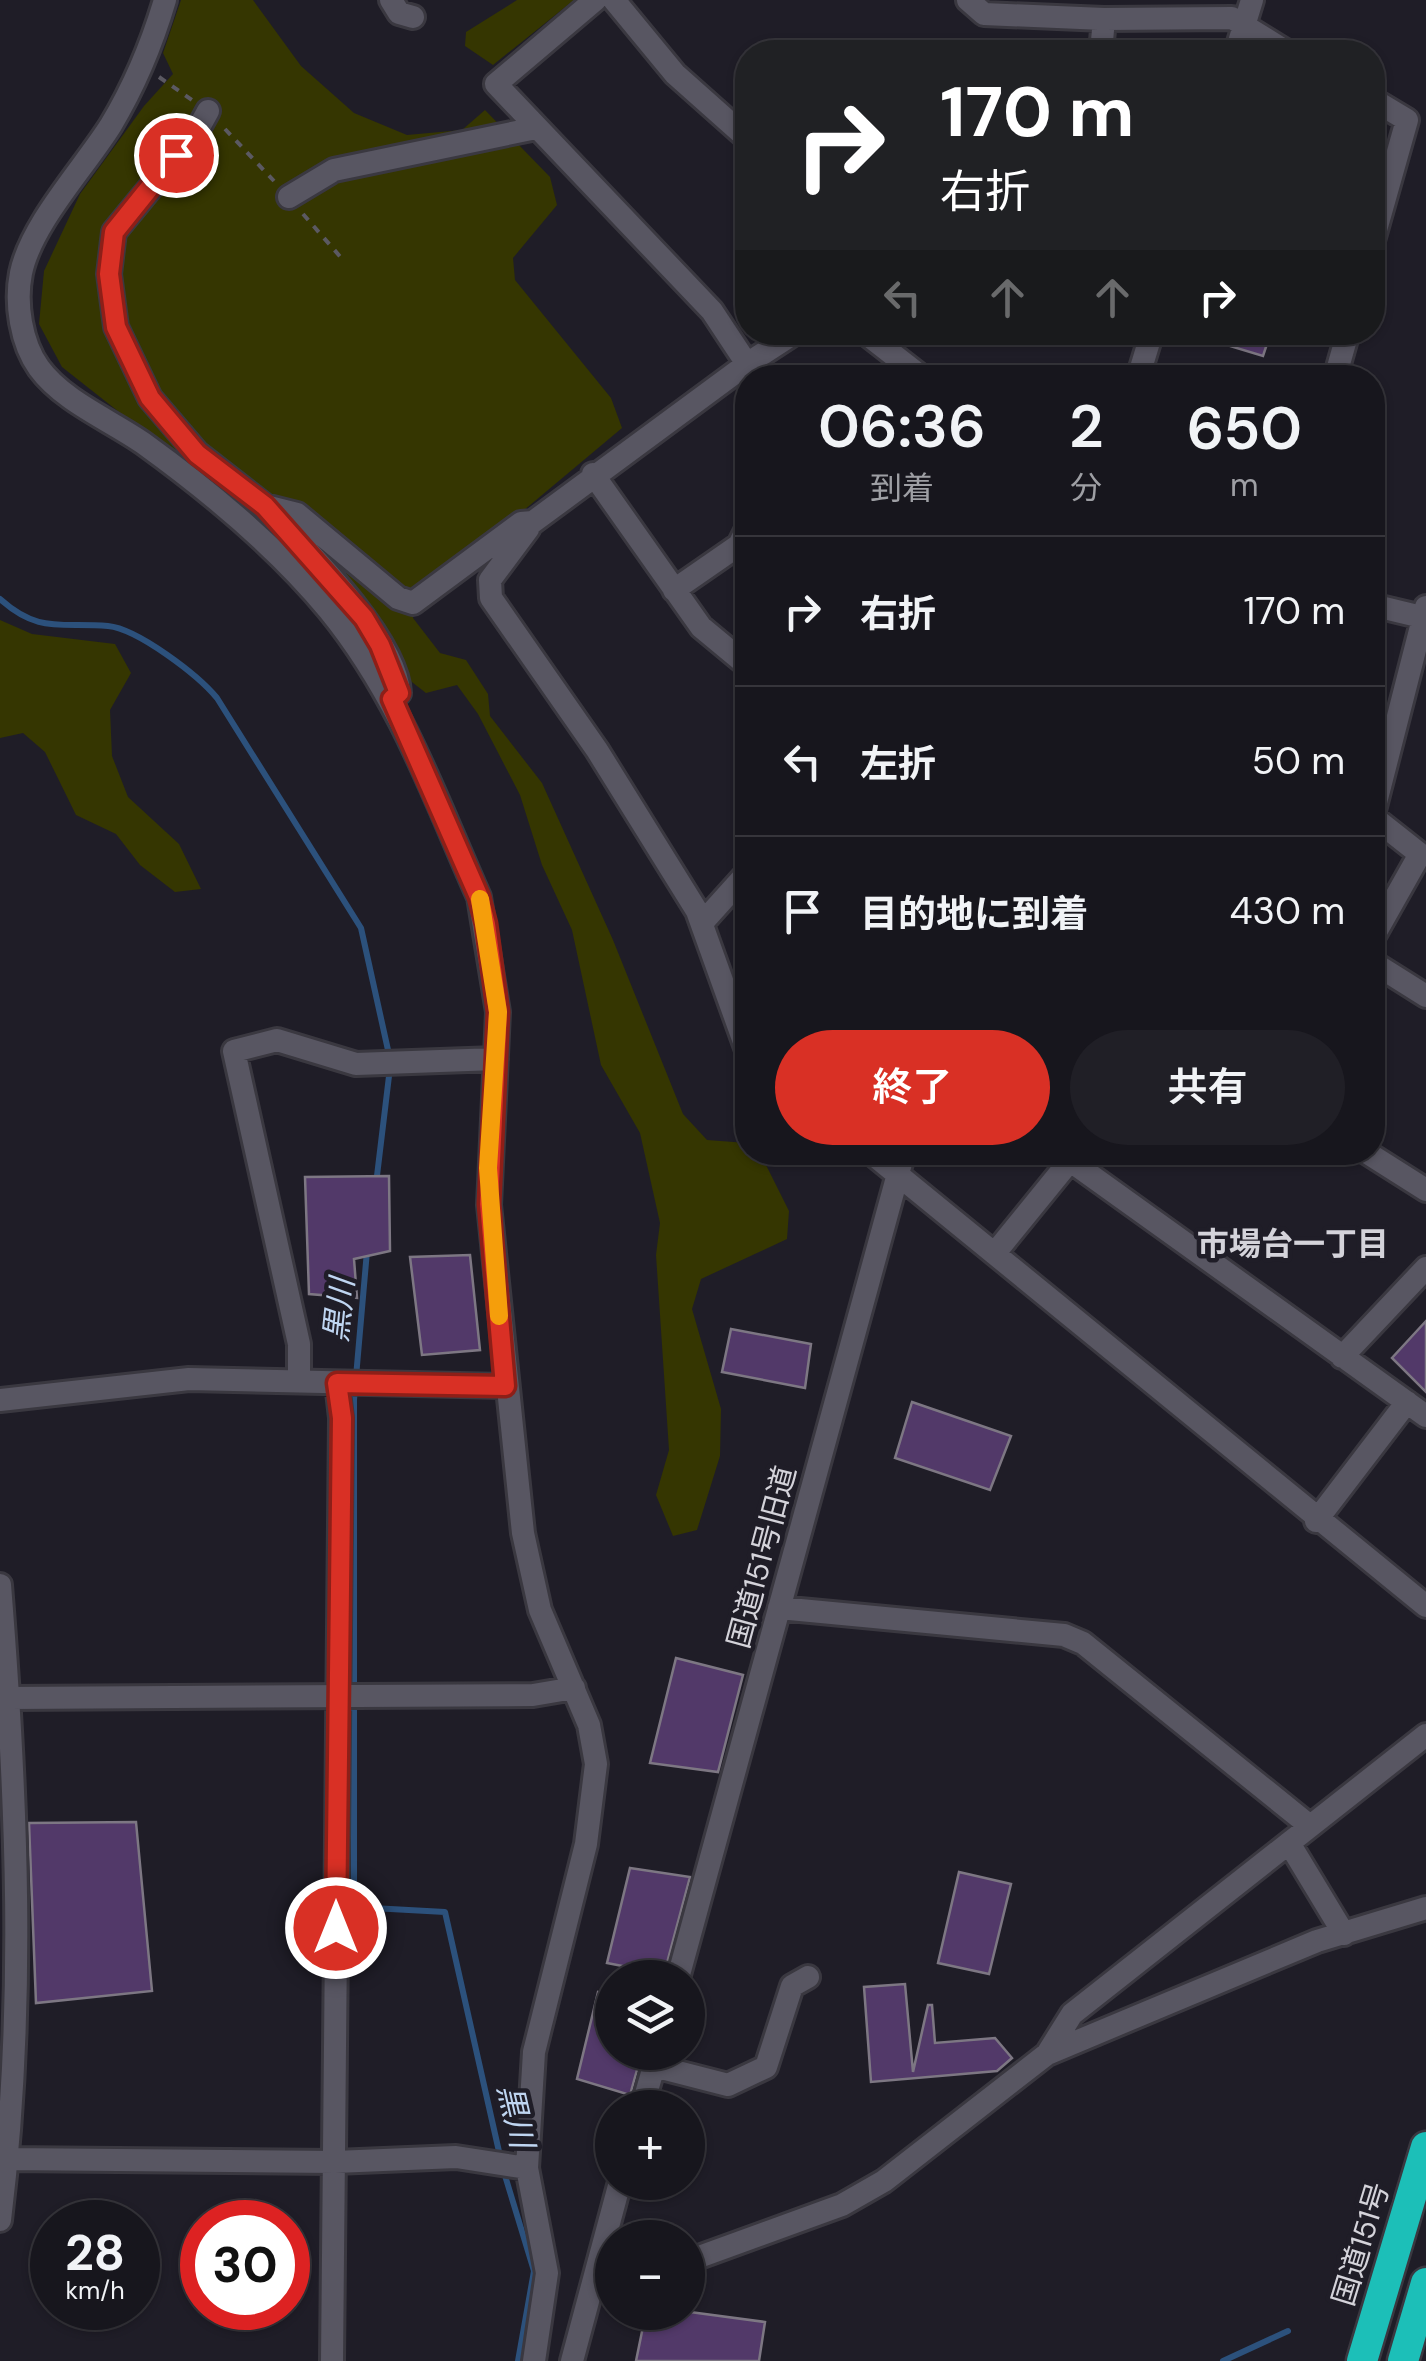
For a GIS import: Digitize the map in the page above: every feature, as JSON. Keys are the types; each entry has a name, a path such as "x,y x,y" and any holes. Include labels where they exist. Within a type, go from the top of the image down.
{"highway":[{"name":"国道151号","path":"1362,2361 1426,2147"},
{"path":"1402,2361 1426,2283"}],"street":[{"path":"165,0 143,66 112,124 36,238 22,272 19,308 28,348 40,369 62,391 145,445 268,549 325,606 392,699 479,897 496,990 489,1204 523,1533 536,1590 589,1726 596,1764 586,1844 534,2052 522,2167 547,2273 534,2361"},
{"path":"391,0 399,13 413,17"},
{"path":"595,0 496,84 712,310 747,364 766,345"},
{"path":"614,0 674,74 735,128"},
{"path":"968,0 984,14 1104,19 1232,18 1270,40"},
{"path":"1240,40 1252,0"},
{"path":"1102,40 1104,19"},
{"path":"1385,104 1417,118 1385,208"},
{"path":"208,111 197,131 114,232 109,274 116,327 150,398 197,454 265,506 364,618 398,684 399,693 392,699"},
{"path":"289,197 334,170 536,128"},
{"path":"881,345 906,365"},
{"path":"735,373 532,522 490,580 491,598 597,750 703,922 735,1014"},
{"path":"593,474 701,627 735,655"},
{"path":"265,506 297,514 398,598 413,602 522,524 532,522"},
{"path":"674,590 735,548"},
{"path":"1385,607 1425,614 1385,770"},
{"path":"1385,826 1420,854 1385,916"},
{"path":"703,922 735,886"},
{"path":"1385,970 1426,996"},
{"path":"299,1379 299,1344 234,1052 276,1040 299,1043 330,1058 387,1063 496,1059"},
{"path":"1385,1164 1426,1190"},
{"name":"国道151号旧道","path":"683,1960 899,1165"},
{"path":"902,1165 995,1253 1316,1520 1426,1606"},
{"path":"995,1253 1068,1165"},
{"path":"1086,1165 1417,1409 1316,1520"},
{"path":"1342,1357 1426,1268"},
{"path":"0,1400 189,1378 505,1386"},
{"path":"332,2361 342,1418 339,1383"},
{"path":"0,1586 9,1698 18,1983 8,2160 0,2220"},
{"path":"779,1608 1064,1635 1083,1643 1310,1826"},
{"path":"9,1698 533,1695 574,1688"},
{"path":"1047,2054 1072,2014 1426,1735"},
{"path":"1289,1843 1344,1934"},
{"path":"705,2256 842,2205 884,2181 1047,2054 1344,1934 1426,1908"},
{"path":"686,2070 728,2085 766,2067 792,1986 808,1977"},
{"path":"8,2160 335,2162 456,2157 522,2167"},
{"path":"572,2361 595,2297"}],"path":[{"path":"143,66 208,111"}],"shaded area":[{"path":"181,0 253,0 301,66 354,113 407,135 462,130 485,110 550,177 557,205 513,258 515,280 611,398 622,428 517,516 485,534 414,592 413,618 440,653 466,660 488,694 490,716 542,783 613,940 683,1114 707,1140 735,1142 735,1165 766,1165 789,1211 787,1239 701,1279 692,1309 721,1409 720,1456 697,1530 673,1536 656,1495 669,1450 656,1255 660,1223 640,1133 601,1065 572,930 542,865 520,795 478,714 457,685 426,693 408,679 388,644 365,644 247,513 62,367 39,324 44,271 80,194 144,106 173,74 163,53"},
{"path":"517,0 574,0 493,65 465,46 466,32"},
{"path":"0,620 32,634 115,644 131,673 110,710 112,756 128,797 179,844 201,889 175,892 140,865 116,834 76,815 45,752 23,733 0,738"}],"building":[{"path":"1227,345 1267,345 1263,356"},
{"path":"389,1176 390,1251 354,1259 357,1298 309,1294 305,1177"},
{"path":"470,1255 480,1350 422,1355 410,1257"},
{"path":"1426,1321 1426,1392 1392,1358"},
{"path":"731,1329 811,1344 805,1388 722,1372"},
{"path":"912,1402 1011,1436 990,1490 895,1458"},
{"path":"676,1658 743,1675 718,1772 650,1763"},
{"path":"136,1822 152,1991 36,2003 29,1823"},
{"path":"630,1868 690,1877 668,1960 608,1960"},
{"path":"959,1872 1011,1884 989,1974 938,1963"},
{"path":"905,1984 913,2072 928,2005 932,2005 935,2043 995,2038 1012,2058 997,2071 871,2082 864,1987"},
{"path":"595,2004 595,2070 637,2070 631,2090 613,2090 577,2079"},
{"path":"705,2314 765,2322 759,2361 636,2361 642,2330 705,2330"}],"waterway":[{"name":"黒川","path":"0,599 39,622 108,626 135,635 182,666 217,698 361,928 388,1050 389,1076 376,1184"},
{"name":"黒川","path":"367,1251 354,1400 354,1907 445,1912 500,2156"},
{"name":"黒川","path":"503,2169 534,2271 518,2361"},
{"name":"黒川","path":"1223,2361 1288,2331"}],"slow traffic":[{"path":"480,899 498,1012 488,1168 499,1316"}],"district":[{"name":"市場台一丁目","path":"1293,1244"}],"route":[{"path":"176,155 114,232 109,274 116,327 150,398 197,454 265,506 299,542 364,618 380,645 398,684 399,693 392,699 479,897 498,1012 488,1168 505,1386 337,1383 342,1418 336,1928"}]}
